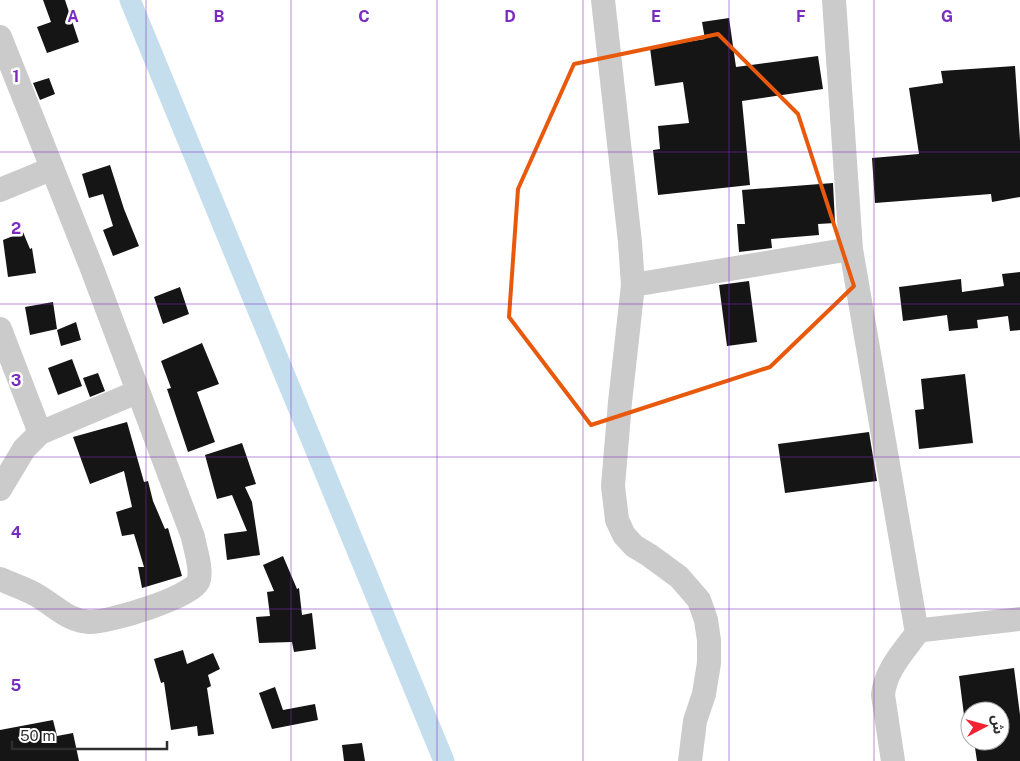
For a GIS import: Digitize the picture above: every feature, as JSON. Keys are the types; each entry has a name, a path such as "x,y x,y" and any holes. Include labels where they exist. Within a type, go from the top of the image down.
{"street":[{"path":"603,0 633,285 613,486 617,520 624,535 634,546 650,555 679,577 699,600 706,620 709,640 709,663 704,694 695,721 690,761"},
{"path":"834,0 851,249 917,633"},
{"path":"0,37 91,266 193,537 199,564 198,581 192,590 125,616 89,622 66,616 38,596 0,579"},
{"path":"0,190 51,169"},
{"path":"633,285 851,249"},
{"path":"0,329 40,433"},
{"path":"0,489 24,449 40,433 137,392"},
{"path":"892,761 882,695 884,684 890,671 917,633 922,630 1020,619"}],"highlighted area":[{"path":"718,34 798,114 854,286 770,367 591,425 509,317 518,189 574,64"}],"building":[{"path":"43,0 65,0 79,42 47,53 37,27 51,22"},
{"path":"729,18 736,67 818,56 823,89 742,101 750,185 658,195 653,150 660,149 658,126 689,123 683,82 655,86 650,48 705,39 702,22"},
{"path":"1015,66 1020,141 1020,197 992,202 991,194 875,203 872,158 919,154 909,88 943,83 941,71"},
{"path":"49,78 55,94 40,100 33,83"},
{"path":"110,165 124,209 139,246 113,256 103,230 113,226 103,194 89,198 82,174"},
{"path":"833,183 835,223 818,224 819,235 771,239 772,248 739,252 737,224 745,224 742,190"},
{"path":"23,232 30,249 32,248 36,273 8,277 3,240"},
{"path":"1020,272 1020,330 1010,331 1008,316 977,320 978,328 949,331 947,315 903,321 899,287 961,279 962,292 1004,286 1002,274"},
{"path":"749,281 757,342 727,346 719,285"},
{"path":"180,287 189,314 163,324 154,297"},
{"path":"53,302 57,329 30,335 25,307"},
{"path":"76,322 81,340 61,346 57,330"},
{"path":"202,343 219,384 197,392 215,442 188,452 167,389 171,388 161,361"},
{"path":"72,359 82,386 58,395 48,368"},
{"path":"98,373 105,391 90,397 83,378"},
{"path":"965,374 973,443 919,449 915,410 924,409 921,379"},
{"path":"127,422 144,482 148,481 153,501 165,529 168,528 182,576 142,588 138,567 144,567 134,534 122,536 116,512 132,507 124,471 90,484 73,437"},
{"path":"869,432 877,481 785,493 778,444"},
{"path":"242,443 256,484 245,487 252,502 260,555 227,560 224,534 247,531 232,495 217,499 205,455"},
{"path":"283,556 297,589 299,588 302,615 312,613 316,649 294,652 292,642 259,643 256,617 270,616 267,592 274,591 263,565"},
{"path":"183,650 187,664 213,653 220,669 208,675 211,686 207,688 214,734 198,736 197,726 171,730 164,682 161,683 154,659"},
{"path":"1014,668 1020,715 1020,761 977,761 976,751 1010,751 1010,701 962,701 959,676"},
{"path":"275,687 283,710 315,704 318,720 272,729 259,693"},
{"path":"53,720 57,736 73,733 79,761 0,761 0,730"},
{"path":"362,743 365,761 344,761 342,745"}],"waterway":[{"path":"130,0 444,761"}]}
